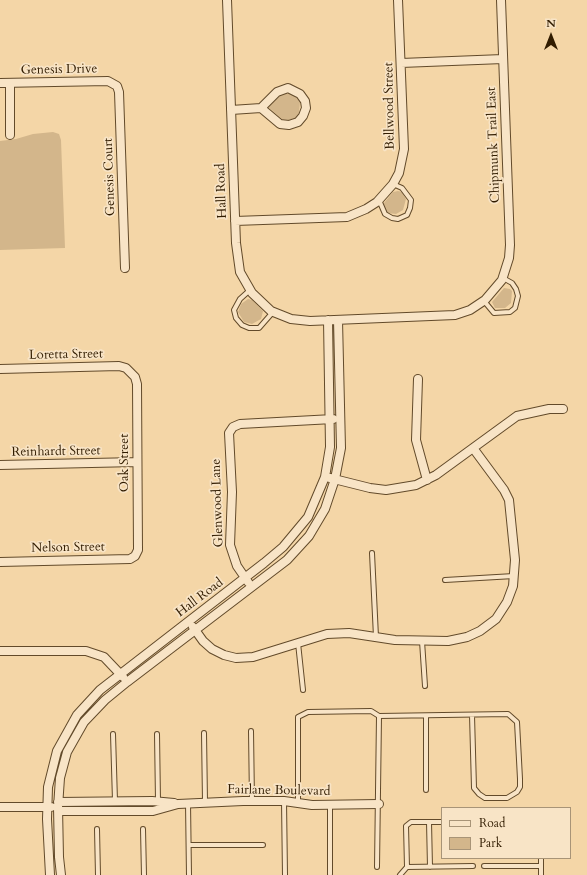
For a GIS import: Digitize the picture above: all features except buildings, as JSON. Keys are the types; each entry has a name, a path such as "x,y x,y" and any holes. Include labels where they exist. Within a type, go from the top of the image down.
{"street":[{"name":"Hall Road","path":"61,875 59,857 58,807 62,769 75,737 96,709 127,682 287,560 309,536 325,509 336,479 340,448 338,320 302,321 274,312 261,302 250,290 240,272 237,259 227,0"},
{"name":"Bellwood Street","path":"235,222 339,218 354,215 366,210 380,200 393,184 399,172 404,149 398,0"},
{"name":"Chipmunk Trail East","path":"338,320 447,316 470,310 484,301 503,278 509,258 510,246 501,0"},
{"path":"401,63 503,59"},
{"name":"Genesis Drive","path":"0,83 108,81 117,86"},
{"path":"10,83 10,135"},
{"name":"Genesis Court","path":"117,86 119,92 125,268"},
{"path":"231,110 261,108 277,92 288,88 300,94 305,101 306,108 303,116 298,122 289,125 280,124 261,108"},
{"name":"Hall Road","path":"50,875 47,807 51,769 67,730 89,700 120,674 283,547 308,517 325,477 330,448 328,320"},
{"name":"Loretta Street","path":"0,368 119,366 131,372"},
{"name":"Oak Street","path":"131,372 135,377 137,384 138,550 135,556"},
{"path":"418,379 416,440 427,480"},
{"path":"325,477 370,488 386,490 406,488 427,480 517,416 548,409 563,409"},
{"name":"Glenwood Lane","path":"252,587 233,557 230,545 232,492 228,437 230,430 240,424 340,418"},
{"name":"Hall Road","path":"196,630 203,641 212,650 224,656 236,658 253,657 318,635 335,633 422,640 460,639 480,631 502,611 511,593 515,576 514,546 509,500 504,490 473,448"},
{"name":"Reinhardt Street","path":"0,465 137,462"},
{"name":"Nelson Street","path":"0,562 130,559 135,556"},
{"path":"188,622 196,630"},
{"path":"0,651 86,651 104,657 127,682"},
{"name":"Fairlane Boulevard","path":"58,807 115,801 158,801 178,804"},
{"name":"Fairlane Boulevard","path":"58,807 153,811 178,804 205,802 284,801 298,803 379,804"},
{"path":"1,808 58,807"}],"lane":[{"path":"380,200 385,214 392,218 398,219 407,215 411,200 402,188 393,184"},
{"path":"484,301 494,313 510,312 515,308 518,296 516,289 512,283 503,278"},
{"path":"250,290 240,299 234,310 236,318 242,325 249,328 259,328 274,312"},
{"path":"372,553 376,637"},
{"path":"444,580 515,576"},
{"path":"422,640 425,686"},
{"path":"298,642 303,690"},
{"path":"298,803 298,717 308,712 371,711 380,716 508,714 517,722 520,783 517,792 512,796 507,798 485,798 474,788 472,715"},
{"path":"377,867 380,716"},
{"path":"426,716 426,790"},
{"path":"251,731 252,801"},
{"path":"204,733 205,802"},
{"path":"113,734 115,801"},
{"path":"157,734 158,801"},
{"path":"284,801 285,875"},
{"path":"188,803 190,845 189,875"},
{"path":"330,804 330,874"},
{"path":"400,875 407,866 406,826 411,822 441,822"},
{"path":"429,822 430,867"},
{"path":"97,829 98,875"},
{"path":"143,830 144,875"},
{"path":"190,845 263,845"},
{"path":"541,859 541,875"},
{"path":"407,866 473,866"},
{"path":"484,866 541,866"}],"green space":[{"path":"283,93 293,94 300,102 299,113 295,118 288,120 282,119 268,107"},
{"path":"53,132 59,134 61,140 65,248 0,250 0,141 16,139 33,134"},
{"path":"393,192 402,192 406,199 403,210 396,214 387,213 383,207 384,203"},
{"path":"504,288 512,291 511,303 505,308 495,308 492,302"},
{"path":"248,299 252,300 263,311 261,319 252,324 244,322 238,312 241,304"}]}
